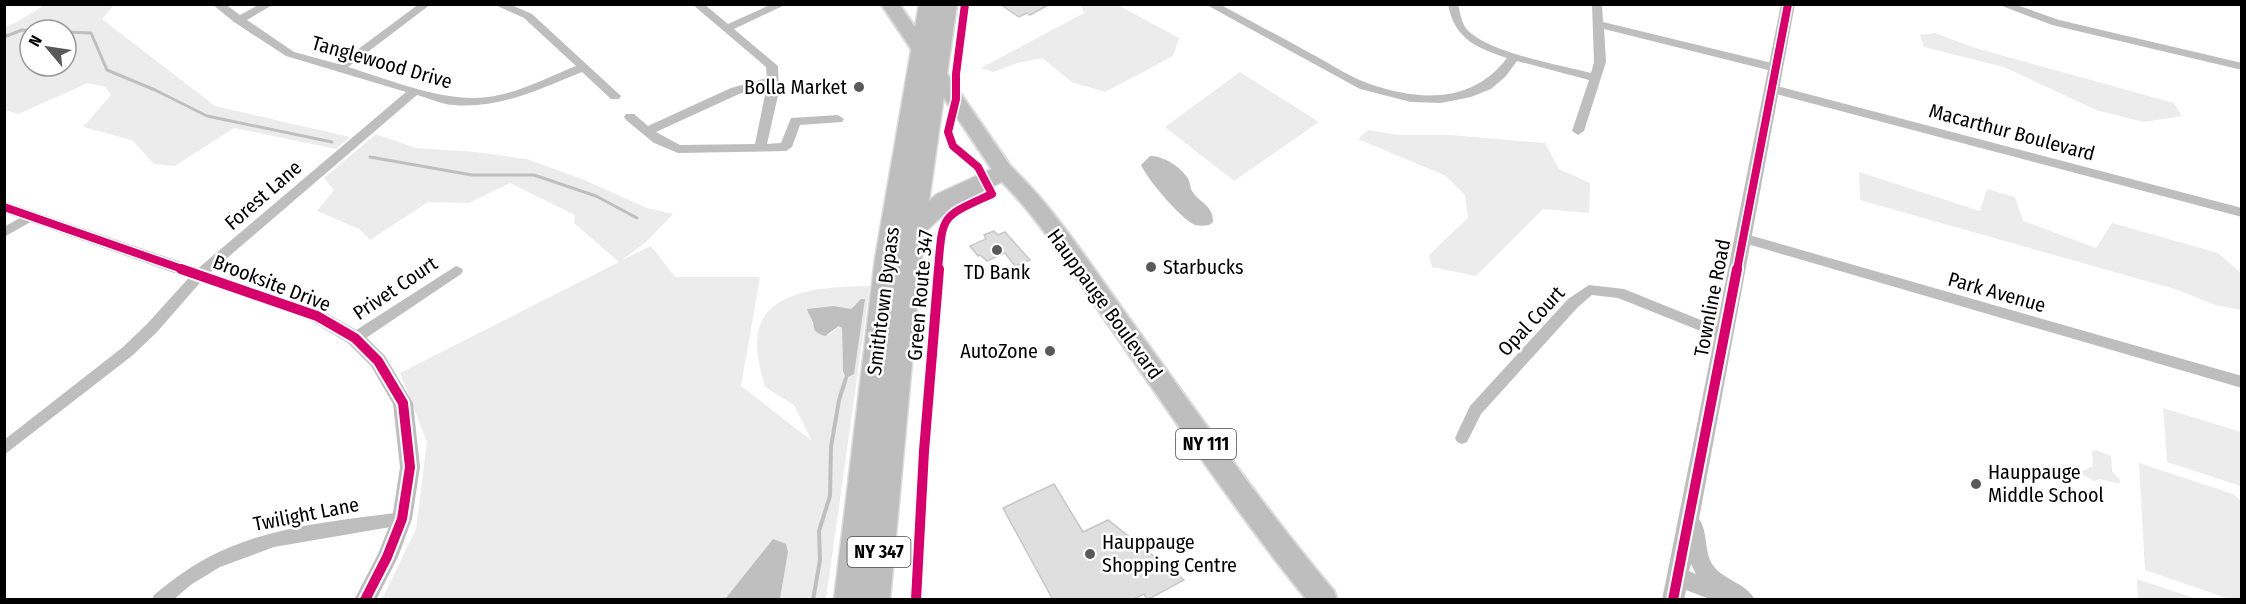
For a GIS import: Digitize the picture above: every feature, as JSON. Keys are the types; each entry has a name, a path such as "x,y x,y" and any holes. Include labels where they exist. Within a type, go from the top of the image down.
{"highway":[{"name":"Smithtown Bypass","path":"848,600 887,259 929,4"},
{"name":"Smithtown Bypass","path":"875,600 895,387 914,231 948,4"},
{"path":"914,231 931,211 945,200 1004,172"}],"main road":[{"name":"Hauppauge Boulevard","path":"890,4 1004,172 1018,186 1078,264 1273,538 1324,600"}],"street":[{"name":"Tanglewood Drive","path":"217,4 290,54 451,101 488,101 518,94 583,67"},
{"path":"238,20 269,4"},
{"path":"339,69 426,4"},
{"path":"498,4 528,16 615,96"},
{"path":"697,4 772,66 773,91 760,147"},
{"path":"722,25 757,4"},
{"path":"722,25 782,4"},
{"path":"1210,4 1364,86 1411,98 1441,99 1487,86 1503,73 1515,56"},
{"path":"1453,4 1455,17 1467,36 1515,56 1596,78"},
{"path":"1578,131 1600,62 1597,4"},
{"name":"Townline Road","path":"1673,600 1788,4"},
{"path":"2002,4 2056,23 2241,67"},
{"path":"1598,24 1776,68"},
{"path":"647,130 735,91 773,80"},
{"name":"Macarthur Boulevard","path":"1773,89 2241,213"},
{"name":"Forest Lane","path":"4,449 128,351 152,328 200,274 414,91"},
{"path":"630,117 658,140 678,148 702,150 786,147 795,121 838,119"},
{"name":"Brooksite Drive","path":"4,207 317,316 355,338 378,361 403,403 410,467 402,519 387,557 364,600"},
{"path":"4,233 30,217"},
{"name":"Park Avenue","path":"1742,238 2241,382"},
{"name":"Privet Court","path":"355,338 456,271"},
{"name":"Opal Court","path":"1462,438 1475,410 1573,303 1590,290 1619,293 1723,335"},
{"path":"1690,511 1698,558 1704,571 1718,585 1744,600"},
{"name":"Twilight Lane","path":"160,600 215,560 260,542 329,529 402,519"},
{"path":"1678,577 1738,600"}],"shaded area":[{"path":"45,5 114,5 102,19 215,106 350,137 336,149 234,128 175,166 154,164 132,140 83,127 111,95 106,87 88,83 18,114 5,110 5,27 18,21 18,78 78,78 78,18 23,18"},
{"path":"1081,5 1118,5 1179,38 1173,56 1105,92 1072,82 1042,58 1017,63 993,72 981,68 1084,13"},
{"path":"1935,33 1975,48 2174,103 2182,116 2144,122 2096,110 2004,67 1924,47 1920,35"},
{"path":"1240,72 1319,122 1234,181 1165,127"},
{"path":"1368,130 1399,135 1450,135 1545,143 1559,169 1590,183 1589,213 1543,209 1476,276 1432,267 1429,255 1468,218 1465,195 1446,176 1358,139"},
{"path":"376,134 416,148 476,152 527,159 582,179 647,208 673,214 646,242 622,260 651,246 675,277 760,277 741,386 812,441 794,405 765,387 757,350 760,326 768,311 781,301 797,294 834,287 870,286 826,599 780,599 788,552 764,550 725,599 382,599 416,529 427,442 400,373 619,262 574,223 575,215 510,183 469,203 428,202 370,240 359,229 317,211 334,190 324,178","holes":["856,303 843,371 842,328 840,326 828,335 812,323 811,317 834,306 851,309"]},
{"path":"1150,156 1166,160 1184,173 1192,191 1211,211 1213,222 1209,225 1195,225 1173,207 1141,165"},
{"path":"1859,172 1980,211 1987,189 2015,197 2023,221 2096,248 2112,223 2218,253 2241,273 2241,310 2215,305 2178,290 1860,200"},
{"path":"861,299 865,299 854,374 846,378 843,371 842,328 839,326 825,336 817,332 807,309 834,306 851,309"},
{"path":"2163,408 2241,432 2241,486 2167,462"},
{"path":"2096,450 2111,456 2112,471 2120,480 2119,484 2100,479 2094,481 2083,475 2082,471 2093,466 2092,451"},
{"path":"2139,463 2233,494 2241,501 2241,599 2229,599 2145,570"},
{"path":"773,539 786,544 788,552 780,599 725,599"},
{"path":"2137,579 2197,599 2138,599"}],"building":[{"path":"1000,4 1050,4 1030,15 1027,13 1019,17"},
{"name":"TD Bank","path":"994,231 998,235 1005,232 1030,260 1015,266 1005,253 987,261 980,255 978,256 970,246 986,239 984,235"},
{"name":"Hauppauge Shopping Centre","path":"1054,484 1083,532 1108,520 1184,580 1147,600 1144,594 1132,600 1053,600 1003,508"}],"waterway":[{"path":"4,37 18,32"},
{"path":"78,32 91,33 107,70 155,90 207,116 332,142"},
{"path":"370,157 472,175 534,175 596,196 637,218"},
{"path":"813,600 820,560 819,531 830,496 831,447 839,400 846,378"}],"cycle path":[{"name":"Green Route 347","path":"916,600 924,451 942,226 953,212 992,194 978,167 953,146 948,132 956,99 956,74 965,4"},
{"path":"1673,600 1788,4"},
{"path":"4,207 317,316 355,338 378,361 403,403 410,467 402,519 387,557 365,600"}],"place":[{"name":"Bolla Market","path":"859,87"},
{"name":"TD Bank","path":"997,250"},
{"name":"Starbucks","path":"1151,267"},
{"name":"AutoZone","path":"1050,351"},
{"name":"Hauppauge Middle School","path":"1976,484"},
{"name":"Hauppauge Shopping Centre","path":"1090,554"}]}
